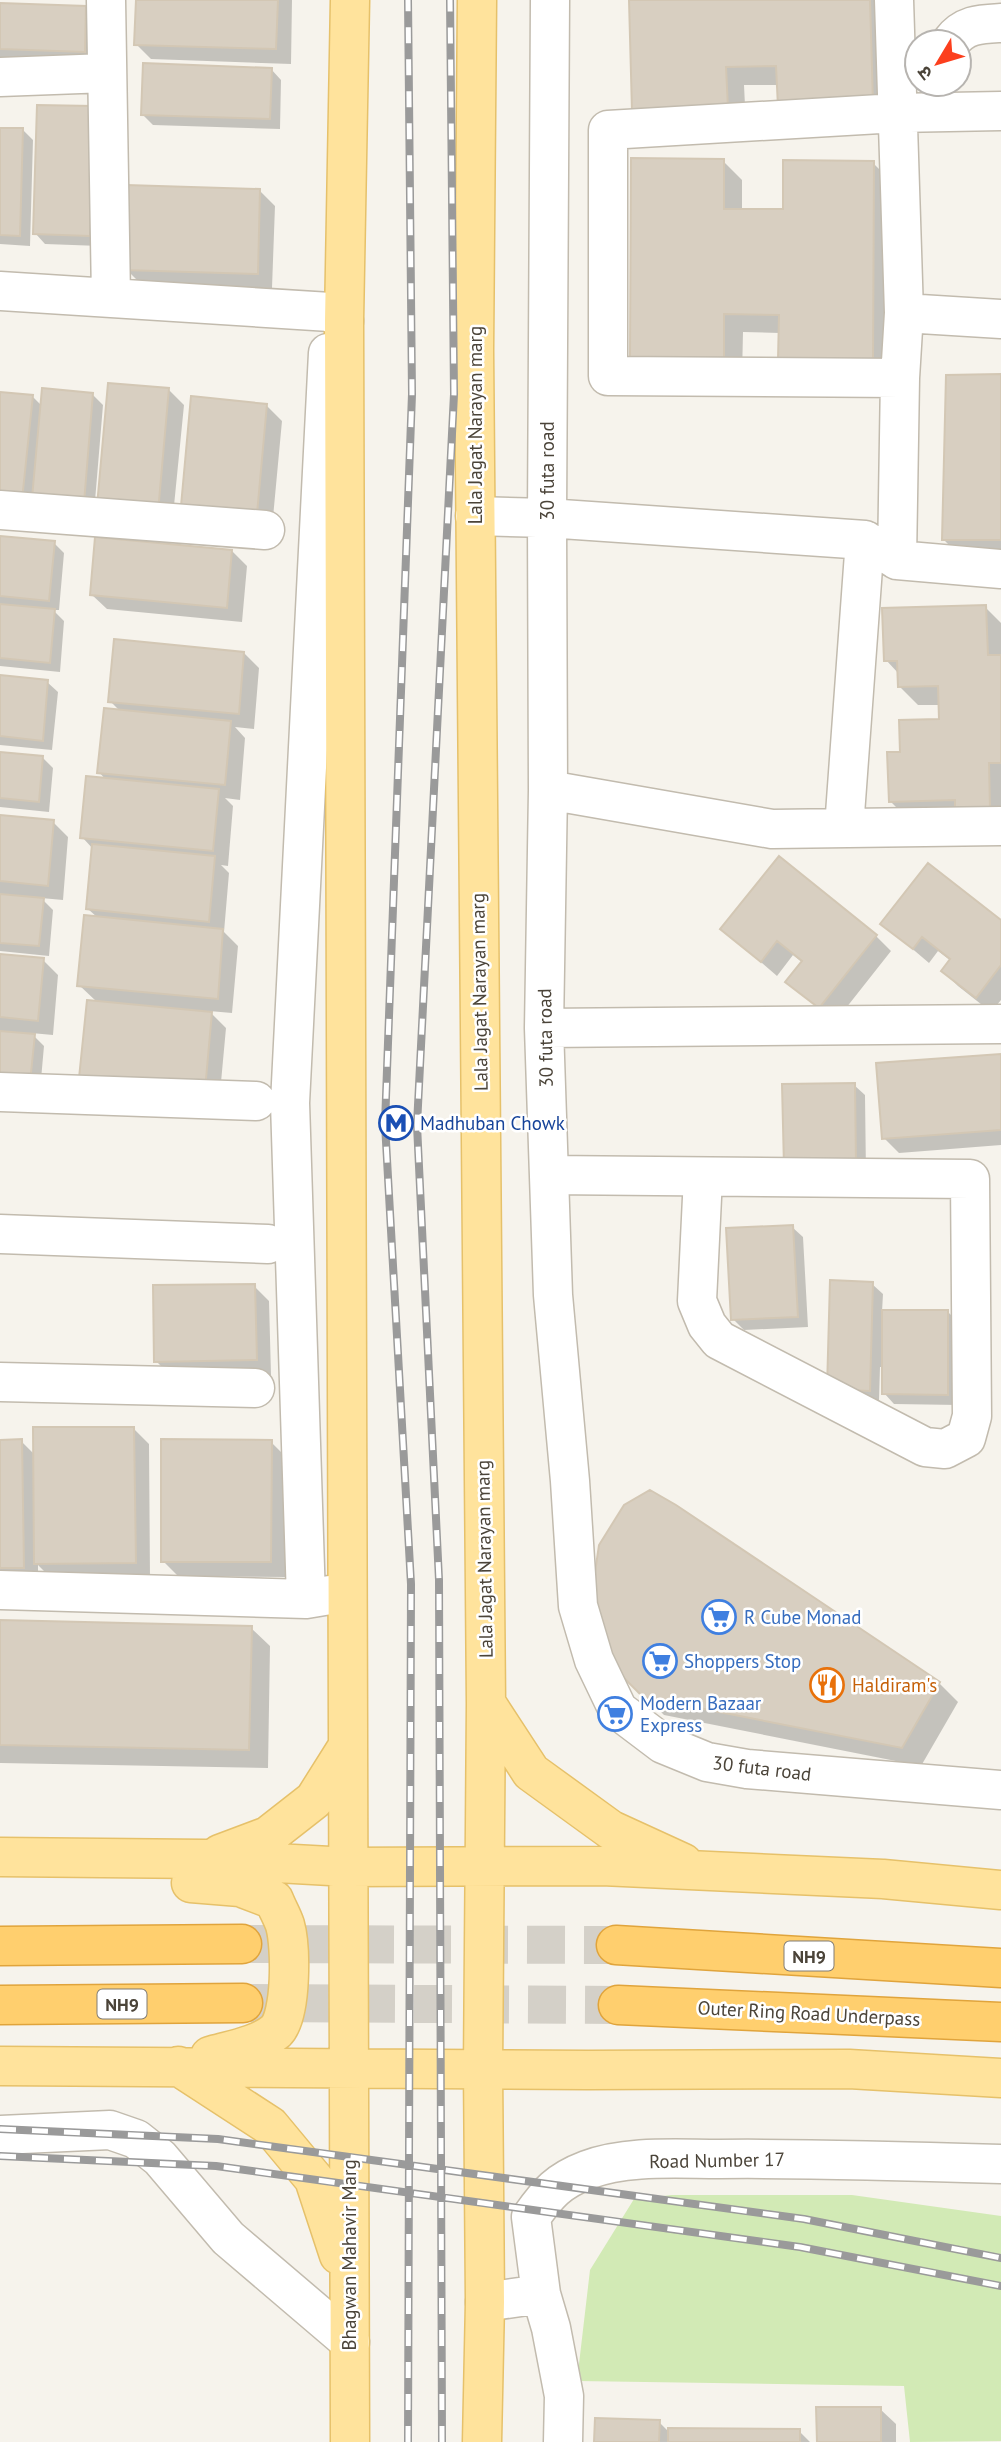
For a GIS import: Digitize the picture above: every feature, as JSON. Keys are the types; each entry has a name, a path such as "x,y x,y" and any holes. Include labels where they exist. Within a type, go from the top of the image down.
{"highway":[{"path":"0,1946 242,1944"},
{"name":"NH9","path":"617,1945 1001,1968"},
{"name":"NH9","path":"0,2005 243,2003"},
{"name":"Outer Ring Road Underpass","path":"618,2005 1001,2022"}],"main road":[{"path":"349,0 337,317 348,1593 349,2068"},
{"name":"Lala Jagat Narayan marg","path":"477,0 474,336 486,1703 483,2069"},
{"path":"486,1703 531,1772 611,1830 700,1870"},
{"path":"205,1859 268,1836 314,1800 348,1746"},
{"path":"0,1857 205,1859 348,1867 602,1867 700,1870 883,1879 1001,1891"},
{"path":"0,1884 133,1879 240,1887 274,1900 285,1926 289,1985 284,2019 266,2038 178,2066"},
{"path":"0,2066 849,2068 1001,2078"},
{"path":"178,2066 270,2126 314,2179 349,2287"},
{"name":"Bhagwan Mahavir Marg","path":"349,2068 350,2442"},
{"path":"482,2442 485,2302 483,2069"}],"street":[{"path":"106,0 111,298"},
{"path":"306,1599 290,1102 337,317 331,0"},
{"name":"30 futa road","path":"550,0 548,790 544,1028 553,1295 578,1606 594,1660 618,1710 663,1744 706,1762 747,1769 1001,1790"},
{"path":"894,0 922,103 900,378 897,560"},
{"path":"966,28 970,25 1001,23"},
{"path":"0,77 107,73"},
{"path":"900,378 608,376 608,130 922,103 1001,111"},
{"path":"0,291 337,317"},
{"path":"904,313 1001,319"},
{"path":"0,510 265,530"},
{"path":"475,516 547,518 865,540 897,560 1001,569"},
{"path":"844,828 865,540"},
{"path":"548,790 772,829 1001,826"},
{"path":"544,1028 1001,1024"},
{"path":"0,1092 256,1101"},
{"path":"549,1175 970,1179 972,1416 966,1437 945,1449 925,1447 719,1340 707,1325 697,1301 703,1177"},
{"path":"0,1234 268,1244"},
{"path":"0,1382 255,1388"},
{"path":"0,1590 306,1599 348,1593"},
{"path":"0,2135 110,2130 136,2138 160,2158 228,2238 349,2342"},
{"name":"Road Number 17","path":"563,2442 564,2396 551,2328 541,2294 531,2217 551,2189 588,2170 616,2163 807,2158 1001,2164"},
{"path":"485,2302 541,2294"}],"green space":[{"path":"672,2195 852,2195 1001,2216 1001,2441 910,2442 904,2386 577,2381 590,2270 634,2199"}],"building":[{"path":"136,0 278,0 276,49 134,45"},
{"path":"629,0 870,0 873,104 778,107 776,66 726,67 728,108 632,111"},
{"path":"0,3 86,6 85,52 0,49"},
{"path":"143,63 272,68 270,119 141,115"},
{"path":"37,105 93,106 90,236 33,234"},
{"path":"0,128 23,128 20,236 0,235"},
{"path":"631,158 724,159 724,209 783,209 783,160 874,161 873,361 778,360 779,315 724,314 724,359 630,357"},
{"path":"126,185 260,189 258,274 124,270"},
{"path":"1001,374 1001,540 942,540 946,375"},
{"path":"108,383 169,388 158,512 97,506"},
{"path":"42,388 93,393 84,503 32,498"},
{"path":"0,392 33,395 22,500 0,498"},
{"path":"191,396 267,404 256,525 180,517"},
{"path":"0,536 55,541 49,601 0,596"},
{"path":"95,537 232,550 227,608 90,595"},
{"path":"0,604 55,609 50,663 0,658"},
{"path":"986,605 988,655 1001,655 1001,763 989,763 990,809 955,810 955,800 889,802 887,752 900,752 899,720 939,719 938,686 898,687 897,661 884,661 882,608"},
{"path":"114,639 244,652 239,714 108,702"},
{"path":"0,675 48,680 43,741 0,736"},
{"path":"104,708 231,721 225,785 97,773"},
{"path":"0,752 43,756 39,802 0,798"},
{"path":"86,776 219,789 213,851 80,838"},
{"path":"0,815 54,820 48,886 0,881"},
{"path":"92,844 215,856 209,922 86,909"},
{"path":"779,856 877,935 819,1008 785,982 802,961 777,941 761,962 720,929"},
{"path":"928,863 1001,920 1001,965 976,998 941,971 950,959 922,937 913,949 880,924"},
{"path":"0,894 44,898 39,946 0,943"},
{"path":"84,915 223,929 218,999 77,986"},
{"path":"0,954 44,958 38,1021 0,1017"},
{"path":"87,1000 212,1012 205,1090 79,1078"},
{"path":"0,1031 35,1034 29,1092 0,1089"},
{"path":"1001,1054 1001,1130 882,1139 876,1063"},
{"path":"855,1083 856,1166 784,1167 782,1084"},
{"path":"793,1225 798,1317 731,1320 726,1228"},
{"path":"830,1280 873,1282 870,1391 827,1389"},
{"path":"255,1284 257,1360 154,1362 153,1285"},
{"path":"882,1310 948,1310 948,1395 882,1394"},
{"path":"33,1427 134,1427 136,1563 34,1564"},
{"path":"22,1439 24,1568 0,1568 0,1440"},
{"path":"161,1439 272,1440 271,1562 161,1562"},
{"name":"R Cube Monad","path":"650,1490 940,1682 902,1748 643,1697 618,1672 595,1606 594,1579 599,1545 624,1505"},
{"path":"0,1620 252,1626 249,1750 0,1745"},
{"path":"816,2407 881,2407 881,2442 817,2442"},
{"path":"595,2418 660,2420 659,2442 594,2442"},
{"path":"668,2428 800,2429 800,2442 668,2442"}],"tunnel":[{"path":"242,1944 616,1945"},
{"path":"243,2003 618,2005"}],"railway":[{"path":"408,0 412,394 385,1124 411,1584 408,2442"},
{"path":"442,2442 439,1580 417,1125 454,394 450,0"},
{"path":"0,2129 218,2139 804,2219 1001,2258"},
{"path":"0,2156 216,2166 800,2247 1001,2286"}],"place":[{"name":"Madhuban Chowk","path":"396,1123"},
{"name":"R Cube Monad","path":"719,1617"},
{"name":"Shoppers Stop","path":"660,1661"},
{"name":"Haldiram's","path":"827,1685"},
{"name":"Modern Bazaar Express","path":"615,1714"}]}
